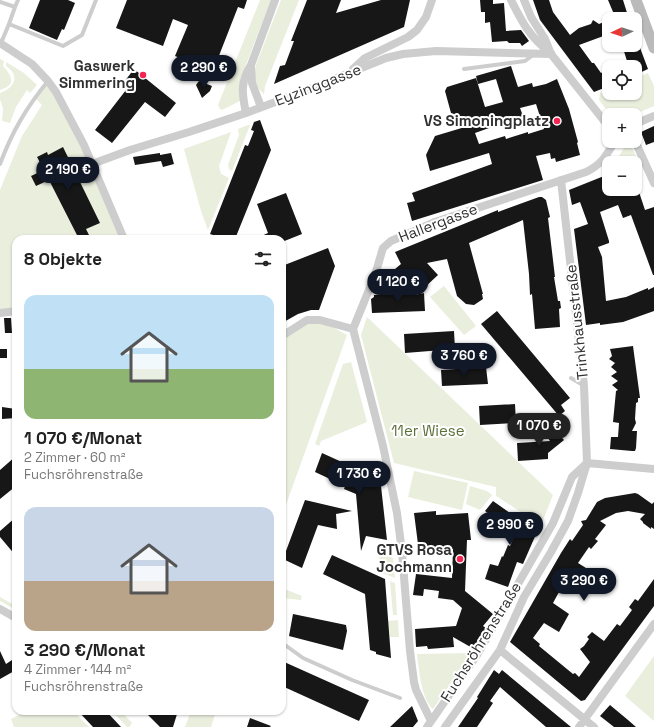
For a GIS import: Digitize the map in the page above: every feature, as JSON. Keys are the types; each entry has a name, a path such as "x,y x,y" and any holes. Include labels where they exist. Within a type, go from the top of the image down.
{"street":[{"path":"246,113 242,92 242,82 245,73 251,65 275,0"},
{"path":"349,72 365,58 408,37 417,30 426,17 432,0"},
{"path":"511,0 523,23 534,39 551,54 602,118"},
{"path":"524,0 531,17 545,39 551,54"},
{"path":"636,0 654,48"},
{"path":"0,43 32,64 48,81 63,105 92,164 122,235"},
{"name":"Eyzinggasse","path":"92,164 130,150 246,113 386,58 403,54 436,51 551,54"},
{"path":"251,65 252,83 261,107"},
{"path":"642,121 654,116"},
{"name":"Hallergasse","path":"353,329 375,275 383,248 391,241 435,222 586,172 597,166 606,157 611,148"},
{"path":"638,148 654,183"},
{"name":"Trinkhausstraße","path":"562,180 584,386 586,463"},
{"path":"0,313 12,312"},
{"path":"286,333 307,320 320,320 353,329 383,446 397,513 414,682 429,724"},
{"path":"586,463 654,469"},
{"name":"Fuchsröhrenstraße","path":"429,724 477,655 553,524 572,477 586,463"},
{"name":"Fuchsröhrenstraße","path":"446,727 500,650 524,597 568,521 578,493 586,463"},
{"path":"0,609 12,616"},
{"path":"578,727 654,624"},
{"path":"500,650 594,727"}],"lane":[{"path":"0,43 18,0"},
{"path":"9,24 63,46 82,35 96,0"},
{"path":"0,2 15,6"},
{"path":"464,69 525,61 536,53"},
{"path":"0,164 17,124 34,97 48,81"},
{"path":"571,378 584,386"},
{"path":"286,646 303,658 352,680 400,698"}],"green space":[{"path":"260,0 271,0 240,80 240,101 222,110 218,105"},
{"path":"281,0 299,0 265,86 264,94 258,88 256,81 256,65"},
{"path":"0,59 4,61 3,66 9,73 11,83 9,86 0,90"},
{"path":"6,62 24,73 37,85 30,93 27,90 16,107 10,123 2,121 3,109 0,101 0,93 9,88 14,81 13,74 6,66"},
{"path":"648,73 654,86 654,106 642,111 642,108 605,108 599,100 600,93 602,92 602,100 642,100 642,75"},
{"path":"48,81 56,92 122,235 12,235 12,312 0,313 0,190 22,136 42,105 34,97"},
{"path":"250,125 232,171 229,169 228,165 239,135 238,129"},
{"path":"231,132 219,166 221,174 229,178 208,230 201,211 184,149"},
{"path":"624,148 632,148 636,156 619,156"},
{"path":"444,286 476,326 464,335 430,297"},
{"name":"11er Wiese","path":"367,317 553,495 541,525 496,496 496,487 394,463 361,335"},
{"path":"307,320 329,325 347,335 286,505 286,333"},
{"path":"351,362 367,422 321,441 319,446 315,444 343,364"},
{"path":"414,471 468,483 462,510 408,497"},
{"path":"470,486 487,491 492,495 480,510 466,504"},
{"path":"379,552 393,558 395,578 380,572"},
{"path":"390,581 395,583 397,615 393,615"},
{"path":"286,590 302,596 301,600 286,598"},
{"path":"0,597 12,604 12,608 0,601"},
{"path":"398,620 399,637 390,637 388,621"},
{"path":"472,653 433,709 423,691 417,654"},
{"path":"654,656 654,721 625,696"},
{"path":"19,715 77,715 89,727 14,727 11,719"},
{"path":"116,715 125,715 132,723 129,727 127,727"},
{"path":"190,715 215,715 211,727 185,727"}],"building":[{"path":"40,0 68,0 75,3 64,30 62,29 57,40 29,28"},
{"path":"127,0 247,0 244,9 238,7 213,71 175,56 188,25 173,19 163,46 116,28"},
{"path":"307,0 341,0 336,13 381,0 410,0 404,27 274,84 280,66 285,65 294,41 291,41"},
{"path":"480,0 493,0 493,4 504,3 506,31 521,30 529,41 522,46 520,43 509,43 507,41 492,42 490,22 485,23 485,12 481,12"},
{"path":"533,0 549,0 553,12 570,35 579,28 591,24 593,20 599,24 602,23 602,37 579,45 592,63 594,63 602,72 602,89 594,92 540,20"},
{"path":"608,0 623,0 627,12 613,12"},
{"path":"624,52 642,52 648,69 642,72 642,60 627,60"},
{"path":"511,66 518,87 532,83 533,87 546,84 557,79 569,109 580,155 556,162 555,158 551,159 550,153 536,156 543,180 412,221 407,203 415,201 412,193 492,164 489,153 430,171 426,155 435,136 465,127 451,113 445,91 447,87 476,78 485,107 503,102 496,79 478,84 476,76","holes":["536,104 544,129 506,139 505,136 479,144 475,133 523,116 520,108"]},
{"path":"134,69 176,103 165,117 145,102 112,143 95,130 126,90 121,86"},
{"path":"199,81 212,86 210,91 202,98 196,85"},
{"path":"260,120 271,150 237,235 210,234 245,145 248,146 254,131 251,130 254,122"},
{"path":"654,126 654,142 646,145 642,132"},
{"path":"63,147 100,223 86,229 89,235 77,235 49,180 36,186 31,176 44,170 37,157 47,152 48,155"},
{"path":"160,153 160,155 171,153 174,164 163,167 161,161 135,165 133,157"},
{"path":"602,177 602,196 640,196 645,210 654,207 654,275 631,215 623,218 618,205 600,212 609,243 598,247 602,257 606,301 626,297 654,287 654,311 623,322 586,325 574,229 588,224 580,202 572,205 569,190"},
{"path":"286,193 302,234 286,240 286,235 264,235 268,233 257,204"},
{"path":"539,197 546,200 550,217 548,218 554,277 558,301 560,301 561,308 559,309 560,327 535,329 532,294 530,295 523,220 469,243 483,294 483,299 474,305 466,304 457,296 447,259 427,263 438,275 424,288 413,275 399,286 389,274 401,264 395,252 498,210 498,212"},
{"path":"328,248 335,266 319,310 311,310 298,314 286,321 286,264"},
{"path":"419,292 415,295 424,293 425,311 372,313 371,299 374,295"},
{"path":"497,311 570,398 561,405 565,411 559,416 481,324"},
{"path":"4,318 11,318 12,333 5,333"},
{"path":"454,331 455,349 405,353 404,334"},
{"path":"633,346 640,398 638,398 638,402 636,403 636,423 632,431 637,431 636,448 635,451 610,449 611,437 618,437 619,423 613,422 616,391 618,390 612,385 618,381 611,376 617,372 611,367 615,363 609,359 612,356 610,349"},
{"path":"0,349 7,349 7,358 0,358"},
{"path":"486,367 488,384 442,386 441,370"},
{"path":"515,404 516,423 480,425 479,406"},
{"path":"2,407 12,408 12,418 2,419"},
{"path":"551,426 564,440 548,453 548,459 518,461 517,443 550,441 544,432"},
{"path":"322,453 377,478 380,477 387,540 366,536 361,551 356,494 344,489 345,486 315,472"},
{"path":"12,460 12,489 0,499 0,470"},
{"path":"635,493 652,504 654,502 654,529 651,527 651,529 640,519 645,514 628,511 616,513 600,521 606,525 595,539 598,541 591,549 589,547 578,563 594,573 582,592 565,581 553,603 569,614 559,632 544,623 533,638 540,644 539,646 573,674 575,673 579,677 590,662 580,649 589,639 587,637 592,632 604,641 617,624 620,626 632,610 629,607 635,599 638,601 654,579 654,606 585,700 581,701 510,642 561,553 570,539 572,541 583,525 581,521 586,520 597,502 605,498"},
{"path":"305,500 352,511 336,514 337,529 318,525 302,568 286,560 286,551"},
{"path":"493,501 537,532 523,564 517,562 508,587 485,579 490,564 498,566 508,545 510,546 516,533 485,511"},
{"path":"436,511 436,515 468,513 471,540 467,540 465,591 493,614 483,626 486,628 474,649 453,637 454,647 428,649 427,646 416,647 415,629 456,626 462,608 453,600 438,598 439,591 424,589 423,596 413,595 416,574 452,578 453,549 419,552 414,513"},
{"path":"12,520 12,551 0,537 0,531"},
{"path":"332,555 385,579 391,658 376,654 376,652 370,650 365,594 323,574"},
{"path":"293,614 346,625 347,631 343,650 289,636"},
{"path":"0,651 6,664 12,660 12,672 0,679"},
{"path":"286,663 369,700 359,721 286,688"},
{"path":"494,670 499,674 502,670 571,727 546,727 500,687 490,701 493,703 477,727 458,727 478,698 477,697"},
{"path":"610,705 636,727 614,727 600,716"},
{"path":"412,706 418,721 413,727 390,727"},
{"path":"82,715 110,715 121,727 93,727"},
{"path":"148,715 177,715 173,727 160,727"},
{"path":"250,718 271,726 247,727"}],"place":[{"name":"Gaswerk Simmering","path":"143,75"},
{"name":"VS Simoningplatz","path":"557,121"},
{"name":"GTVS Rosa Jochmann","path":"460,559"}]}
